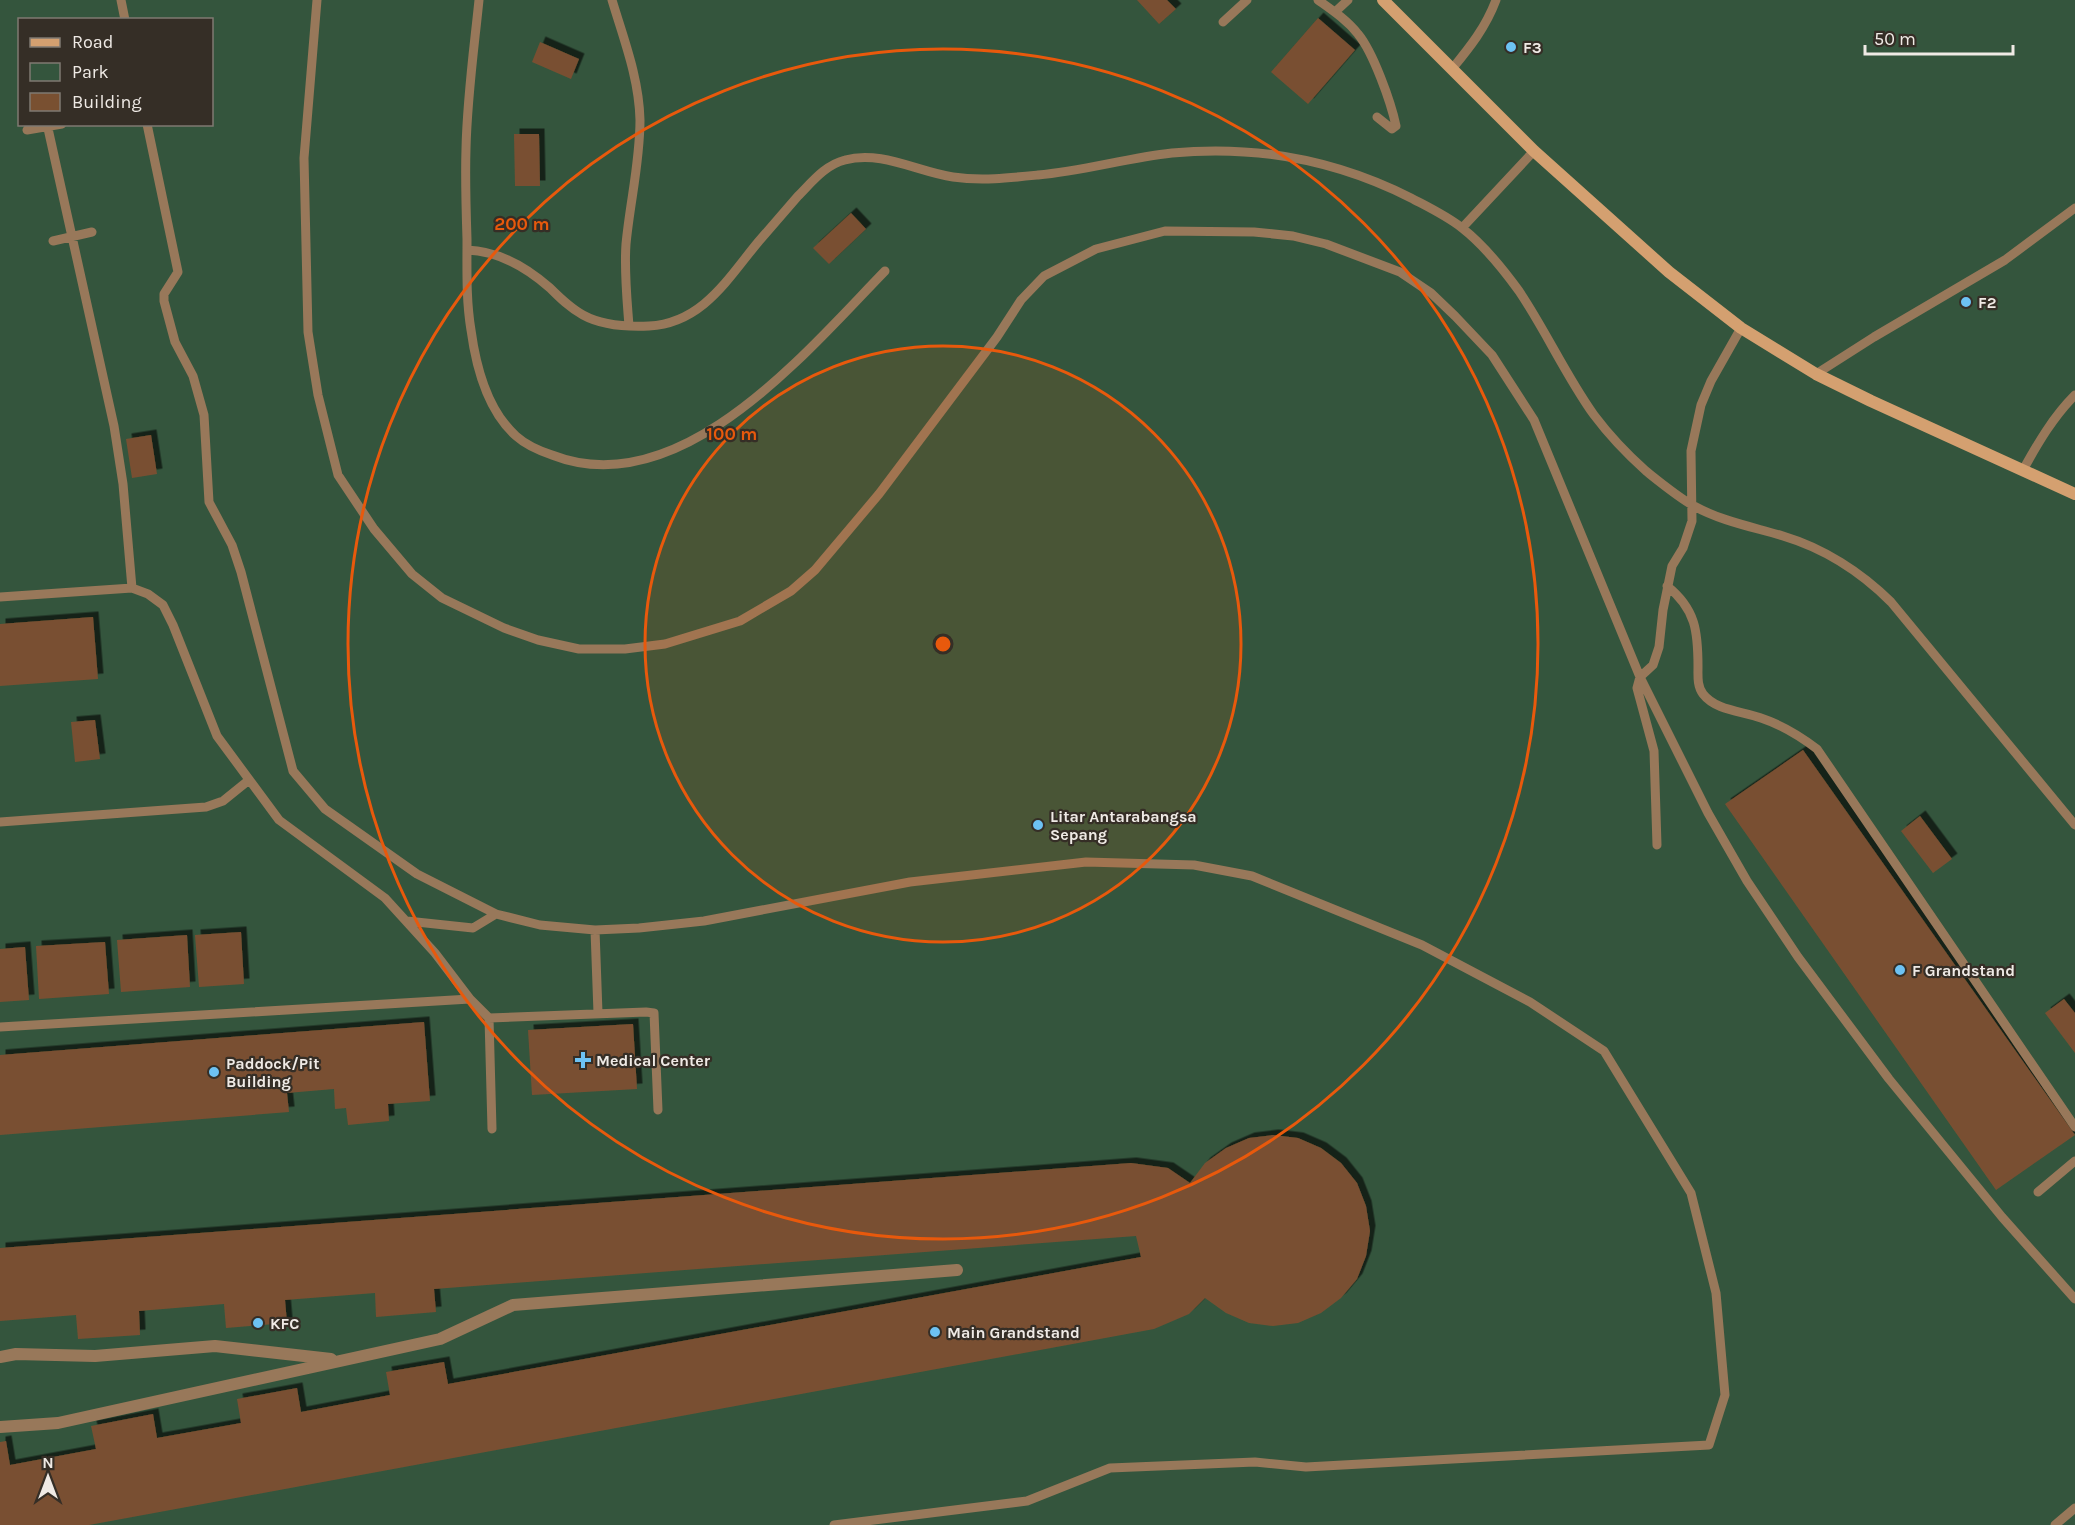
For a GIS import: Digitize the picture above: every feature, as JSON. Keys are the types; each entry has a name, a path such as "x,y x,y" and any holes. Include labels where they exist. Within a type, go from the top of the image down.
{"street":[{"path":"1383,0 1534,151 1669,272 1741,328 1816,374 2075,494"},
{"path":"0,1427 58,1423 440,1339 513,1305 957,1270"},
{"path":"0,1357 16,1354 95,1356 215,1346 342,1360"}],"lane":[{"path":"122,0 126,18"},
{"path":"317,0 304,158 308,332 318,394 338,476 374,529 412,574 442,598 504,628 538,640 579,649 625,649 665,644 740,621 791,591 815,570 879,494 998,337 1021,300 1044,276 1096,249 1165,231 1254,232 1293,236 1326,244 1400,272 1431,293 1492,355 1534,420 1640,677 1708,813 1747,881 1798,957 1889,1079 2002,1217 2075,1299"},
{"path":"479,0 466,148 468,301 477,359 489,398 502,420 517,437 540,451 566,461 600,465 655,458 676,450 698,438 779,379 885,271"},
{"path":"612,0 632,64 640,118 633,204 626,243 629,326"},
{"path":"1223,22 1247,0"},
{"path":"1318,0 1359,34 1374,62 1396,126 1392,129 1377,117"},
{"path":"1335,12 1348,0"},
{"path":"1452,69 1476,40 1496,0"},
{"path":"27,130 43,126"},
{"path":"47,126 119,454 132,588"},
{"path":"147,126 178,272 164,294 164,301 175,342 193,376 204,415 209,502 232,545 241,572 292,771 325,808 417,874 496,914 540,925 595,930 704,921 910,882 1086,862 1194,865 1252,876 1422,945 1530,1002 1604,1052 1692,1193 1716,1293 1725,1395 1709,1445 1306,1467 1255,1462 1110,1468 1027,1501 834,1525"},
{"path":"467,250 491,253 522,267 581,314 614,325 663,325 694,313 726,283 772,225 818,175 844,160 859,158 889,161 942,175 979,180 1053,174 1169,154 1241,151 1282,155 1323,164 1385,185 1462,228 1483,247 1516,287 1543,327 1592,411 1603,426 1647,472 1693,505 1715,516 1788,537 1820,551 1872,583 1891,602 2075,825"},
{"path":"1462,228 1534,151"},
{"path":"1816,374 2005,260 2075,208"},
{"path":"53,241 92,232"},
{"path":"1657,845 1654,751 1636,688 1640,677 1653,665 1659,647 1672,566 1683,548 1692,520 1691,451 1701,405 1711,381 1741,328"},
{"path":"2023,470 2040,439 2062,408 2075,395"},
{"path":"1667,586 1680,596 1689,609 1696,627 1698,681 1702,693 1712,703 1761,717 1782,726 1817,749 2075,1127"},
{"path":"0,597 132,588 148,594 163,605 217,736 279,820 385,898 435,953 470,999 489,1018 492,1129"},
{"path":"0,822 206,807 223,801 249,780"},
{"path":"407,921 473,928 496,914"},
{"path":"595,930 598,1013"},
{"path":"0,1027 470,999"},
{"path":"489,1018 654,1013 658,1110"},
{"path":"2038,1192 2075,1161"},
{"path":"2055,1525 2075,1508"}],"green space":[{"name":"Litar Antarabangsa Sepang","path":"0,0 2075,0 2075,1525 0,1525"}],"building":[{"path":"1137,0 1167,0 1176,9 1159,24"},
{"path":"1318,18 1355,50 1308,104 1271,72"},
{"path":"540,42 579,59 571,79 532,62"},
{"path":"514,134 539,134 540,186 515,186"},
{"path":"851,213 866,229 829,264 813,248"},
{"path":"151,435 157,474 132,478 126,439"},
{"path":"93,617 98,679 0,686 0,624"},
{"path":"95,720 100,759 75,762 71,722"},
{"name":"F Grandstand","path":"1803,750 2075,1135 1996,1190 1725,804"},
{"path":"1920,816 1952,859 1933,873 1901,831"},
{"path":"241,932 244,984 199,987 195,935"},
{"path":"187,935 190,987 121,992 117,940"},
{"path":"105,942 109,994 39,999 36,946"},
{"path":"25,947 29,1000 0,1002 0,949"},
{"path":"2064,999 2075,1013 2075,1053 2045,1013"},
{"name":"Paddock/Pit Building","path":"424,1022 430,1101 388,1104 389,1121 348,1125 346,1108 335,1109 334,1089 287,1093 289,1112 0,1135 0,1055"},
{"name":"Medical Center","path":"633,1024 637,1089 532,1095 528,1030"},
{"name":"Main Grandstand","path":"1273,1135 1298,1138 1321,1148 1341,1163 1357,1183 1366,1206 1370,1231 1366,1256 1357,1279 1341,1298 1321,1313 1298,1323 1273,1326 1249,1323 1226,1313 1205,1298 1189,1314 1154,1329 89,1525 0,1525 0,1442 6,1441 10,1465 96,1449 91,1426 153,1414 157,1438 241,1423 237,1399 297,1388 301,1412 390,1395 386,1372 444,1362 448,1384 1141,1257 1136,1236 434,1289 436,1312 376,1317 375,1293 285,1300 287,1323 226,1328 224,1304 139,1311 140,1335 78,1339 76,1315 0,1321 0,1248 1131,1163 1168,1168 1190,1183 1205,1163 1226,1148 1249,1138"}],"place":[{"name":"F3","path":"1511,47"},
{"name":"F2","path":"1966,302"},
{"name":"Litar Antarabangsa Sepang","path":"1038,825"},
{"name":"F Grandstand","path":"1900,970"},
{"name":"Medical Center","path":"583,1060"},
{"name":"Paddock/Pit Building","path":"214,1072"},
{"name":"KFC","path":"258,1323"},
{"name":"Main Grandstand","path":"935,1332"}]}
